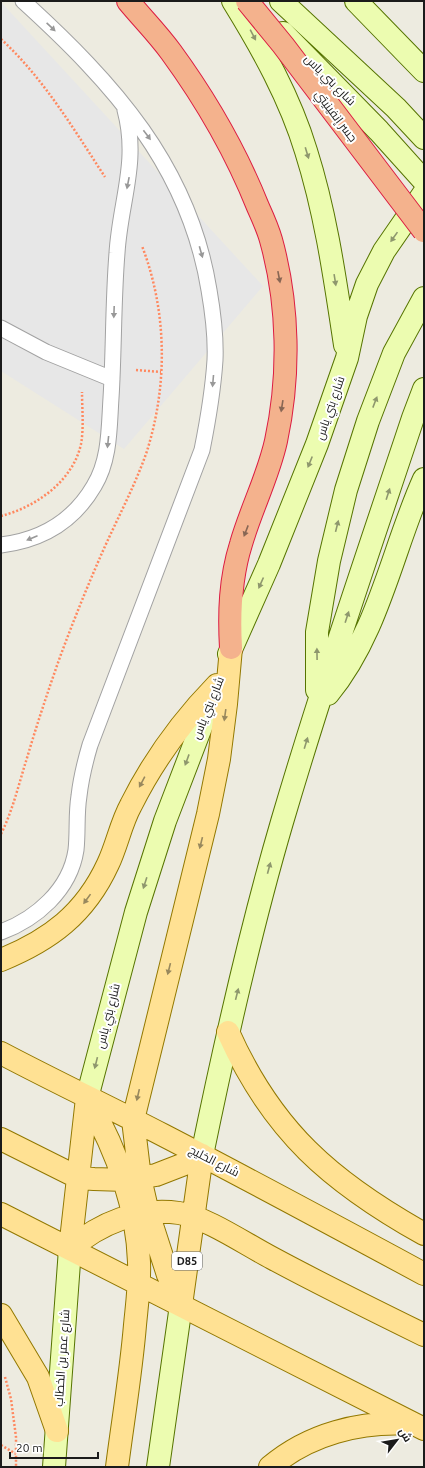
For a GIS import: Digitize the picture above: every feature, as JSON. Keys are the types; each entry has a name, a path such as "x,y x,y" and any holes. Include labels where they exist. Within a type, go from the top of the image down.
{"highway":[{"path":"128,1 170,51 211,111 245,174 271,239 280,278 285,319 286,360 283,401 276,441 265,481 241,544 234,569 230,595 231,648"},
{"name":"جسر إنفينيتي","path":"247,1 283,45 424,231"}],"main road":[{"path":"233,1 281,87 306,150 326,226 347,358"},
{"name":"شارع بني ياس","path":"247,1 371,122 424,181"},
{"path":"281,1 391,103 424,138"},
{"path":"356,1 424,71"},
{"name":"شارع بني ياس","path":"70,1249 87,1098 136,912 165,821 231,648 272,557 317,444 347,358 356,316 367,284 384,251 424,193"},
{"path":"318,707 317,632 329,561 346,490 368,421 394,353 424,298"},
{"name":"D85","path":"181,1305 202,1155 228,1032 281,823 413,418 424,389"},
{"path":"318,707 349,665 366,632 424,479"},
{"path":"132,1179 133,1120 208,814 219,760 231,648"},
{"path":"1,960 35,946 54,933 86,902 108,863 129,807 147,774 172,736 191,712 217,685"},
{"path":"228,1032 240,1058 265,1101 286,1129 306,1150 348,1187 424,1234"},
{"name":"شارع الخليج","path":"1,1053 87,1098 202,1155 424,1274"},
{"path":"87,1098 132,1179 141,1214 164,1263 181,1305 158,1467"},
{"path":"1,1140 79,1178 132,1179 172,1169 202,1155"},
{"path":"70,1249 84,1237 100,1227 141,1214 163,1212 194,1216 352,1300 424,1335"},
{"path":"1,1214 420,1427"},
{"path":"117,1467 132,1357 139,1285 141,1214"},
{"name":"شارع عمر بن الخطاب","path":"54,1467 70,1249"},
{"path":"1,1315 38,1378 57,1430"},
{"path":"270,1467 290,1451 338,1430 364,1425 390,1423 420,1427"}],"lane":[{"path":"1,932 28,918 51,902 67,878 76,852 78,797 90,745 202,450 211,405 215,359 213,313 201,251 192,222 174,180 151,140 123,103 88,63 23,1"},
{"path":"1,545 23,542 52,530 76,511 95,486 106,457 112,384 117,253 122,211 129,180 131,154 130,128 123,103"},
{"path":"1,328 112,384"}],"path":[{"path":"134,370 161,372"},
{"path":"1,516 33,505 48,494 62,479 73,462 81,444 82,387 112,384"},
{"path":"4,1374 11,1399 16,1437 16,1467"},
{"path":"1,1445 16,1454"}],"shaded area":[{"path":"1,2 263,286 124,449 1,371"}]}
